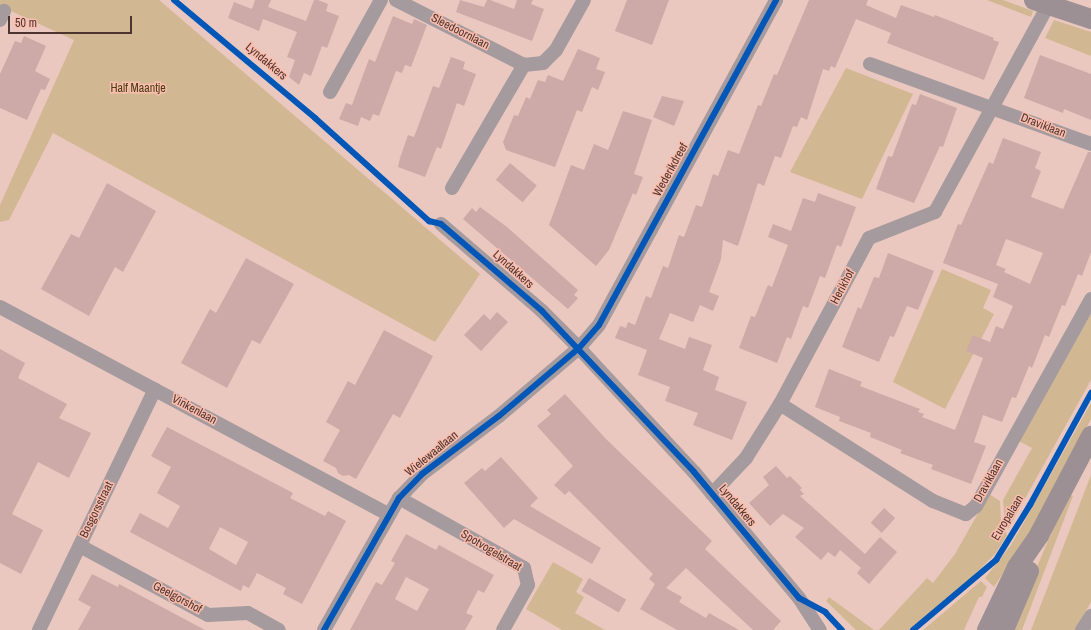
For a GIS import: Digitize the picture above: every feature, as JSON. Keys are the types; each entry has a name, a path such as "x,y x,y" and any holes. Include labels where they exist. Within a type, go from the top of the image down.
{"main road":[{"path":"1045,2 1091,19"},
{"path":"987,630 1017,567 1039,535 1091,436"},
{"path":"1004,630 1028,575 1039,535"}],"street":[{"path":"330,92 381,0"},
{"name":"Sleedoornlaan","path":"396,0 412,4 524,65"},
{"path":"452,188 524,65 543,63 556,50 584,0"},
{"name":"Wederikdreef","path":"579,348 599,325 776,0"},
{"name":"Herikhof","path":"712,494 746,458 780,404 869,238 935,212 994,107 1045,2"},
{"path":"870,64 994,107"},
{"name":"Draviklaan","path":"994,107 1091,144"},
{"name":"Lyndakkers","path":"441,224 524,295 579,348 712,494 799,598 820,630"},
{"name":"Draviklaan","path":"780,404 933,501 966,514 979,500 1091,299"},
{"name":"Vinkenlaan","path":"0,306 154,390 388,514"},
{"name":"Wielewaallaan","path":"324,630 388,514 399,498 422,474 499,416 579,348"},
{"name":"Bosgorsstraat","path":"39,630 154,390"},
{"name":"Spotvogelstraat","path":"399,498 524,568 528,585 503,630"},
{"name":"Geelgorshof","path":"80,546 208,615 248,612 279,630"},
{"path":"1082,630 1091,616"}],"green space":[{"name":"Half Maantje","path":"0,0 159,0 480,274 435,342 53,133 9,220 0,222 0,205 74,40 0,6"},
{"path":"987,0 1003,0 1033,11 1031,17"},
{"path":"1054,20 1091,32 1091,56 1045,38"},
{"path":"846,68 913,94 862,199 790,172"},
{"path":"942,269 991,290 983,308 994,314 945,409 893,382"},
{"path":"1091,314 1091,380 1008,529 1005,523 1003,500 1032,448 1019,441"},
{"path":"1091,403 1091,419 1030,532 994,587 985,578 1011,545"},
{"path":"1091,475 1091,602 1075,630 1031,630"},
{"path":"989,494 1000,501 1001,523 1007,535 996,553 973,576 909,630 879,630 927,578 933,583 955,554"},
{"path":"1068,494 1073,496 1022,630 1010,630"},
{"path":"553,562 583,579 576,592 584,597 575,613 605,630 562,630 526,609"},
{"path":"981,581 987,587 982,597 979,597 964,630 923,630"},
{"path":"829,597 874,630 856,630 826,601"}],"building":[{"path":"255,0 271,0 268,7 306,21 314,0 318,0 328,4 326,11 339,16 327,48 322,46 311,76 304,73 299,85 289,77 295,60 287,57 297,32 263,19 259,31 228,18 234,2 252,9"},
{"path":"460,0 484,7 487,0 490,0 514,9 517,0 533,0 531,4 544,9 532,41 456,12"},
{"path":"627,0 669,0 652,45 615,31"},
{"path":"809,0 868,0 866,5 896,18 901,5 934,17 935,15 994,38 993,40 999,42 984,80 887,43 891,33 856,19 835,68 831,66 829,71 823,69 807,120 801,117 797,127 793,126 781,158 775,156 764,186 758,183 738,246 723,240 721,259 709,292 719,296 713,311 700,305 693,322 670,313 659,339 685,349 689,337 712,345 703,370 719,377 715,390 747,402 732,440 693,425 698,413 665,401 670,387 638,375 647,350 615,338 620,326 626,328 628,322 635,325 646,296 651,298 663,266 668,268 679,235 684,237 696,205 702,207 713,174 718,176 728,150 739,154 758,105 761,106 774,74 777,75"},
{"path":"393,16 412,24 414,19 427,25 411,67 405,65 402,73 396,71 379,116 373,114 370,121 361,117 358,126 339,119 346,103 352,105 369,59 375,62"},
{"path":"24,36 46,46 35,71 50,79 45,90 41,89 27,120 0,108 0,74 15,41 21,43"},
{"path":"578,49 600,58 596,69 605,72 598,90 592,87 582,112 577,110 555,167 506,150 503,142 514,115 518,116 526,97 530,99 538,80 545,82 548,75 563,81"},
{"path":"1040,55 1091,74 1091,120 1064,109 1063,113 1024,98"},
{"path":"451,57 465,62 463,69 476,74 464,106 457,103 441,149 437,147 425,177 398,167 408,135 414,137 433,86 439,88"},
{"path":"920,94 957,108 943,147 940,146 914,203 876,189 888,156 892,157 912,104 916,105"},
{"path":"662,96 684,101 674,126 653,117"},
{"path":"623,111 652,120 634,174 643,177 636,195 633,193 609,250 596,266 549,225 571,165 584,170 594,144 608,150"},
{"path":"1003,138 1041,152 1035,168 1041,171 1031,197 1063,209 1088,152 1091,152 1091,252 1082,276 1078,274 1065,306 1062,305 1049,337 1045,335 1032,368 1029,366 1016,398 1012,397 1002,422 983,415 974,442 986,446 971,484 931,469 933,465 900,453 902,450 870,437 871,433 839,421 840,417 815,407 829,369 862,382 860,386 920,409 918,412 924,414 922,417 955,430 983,358 966,351 973,335 990,342 996,326 1003,329 1013,306 993,297 998,284 943,263 958,224 961,225 989,162 993,164","holes":["1006,239 1043,253 1030,284 1004,272 1006,269 996,265"]},
{"path":"510,163 537,185 523,202 496,180"},
{"path":"107,183 156,211 123,272 115,267 89,316 41,289 71,234 79,238"},
{"path":"818,193 856,207 841,247 837,245 825,278 820,276 808,308 803,306 791,339 787,337 777,363 739,348 751,316 755,317 768,285 772,287 788,245 768,237 773,224 791,231 803,198 815,202"},
{"path":"480,207 507,227 578,290 574,295 578,298 568,309 463,219 472,208 476,212"},
{"path":"888,253 934,271 918,310 907,306 894,337 890,336 879,362 842,347 858,307 861,309 874,277 879,278"},
{"path":"246,258 294,284 260,344 252,340 227,388 181,363 210,309 216,313"},
{"path":"497,312 508,322 481,351 464,335 484,314 490,320"},
{"path":"384,330 433,356 400,418 393,414 356,479 349,475 343,476 338,473 336,468 323,461 340,430 326,422 348,381 355,385"},
{"path":"0,349 25,363 18,378 67,404 59,418 91,433 69,478 38,462 12,514 43,530 21,574 0,563"},
{"path":"565,394 606,439 712,541 705,549 781,621 773,630 753,630 686,568 666,588 682,597 679,602 706,618 709,613 739,630 677,630 640,609 655,584 649,579 653,574 569,491 565,495 554,485 573,466 537,426 551,414 547,410"},
{"path":"167,427 293,493 290,498 325,516 328,511 346,521 302,604 283,594 286,588 257,573 249,588 243,585 241,591 130,532 140,513 168,528 180,506 157,493 171,467 151,456","holes":["220,527 248,542 236,565 209,549"]},
{"path":"501,457 538,498 530,506 601,548 592,564 514,519 504,528 464,483 482,468 485,471"},
{"path":"776,466 787,478 790,476 802,488 800,490 804,494 800,496 865,554 880,537 897,552 869,584 857,573 861,568 840,550 835,557 828,552 821,560 795,537 804,528 783,514 770,526 749,503 769,485 763,477"},
{"path":"884,508 895,518 882,533 871,523"},
{"path":"406,534 436,550 439,545 494,575 484,593 478,590 466,613 473,616 465,630 350,630 376,582 382,585 395,563 391,561","holes":["406,577 429,589 417,611 395,599"]},
{"path":"92,574 118,587 119,584 205,630 78,630 91,607 78,600"},
{"path":"589,578 626,600 619,612 582,591"}],"cycle path":[{"path":"174,0 315,118 429,221 441,224 542,311 694,472 799,598 825,612 842,630"},
{"path":"324,630 399,498 422,474 499,416 579,348 599,325 776,0"},
{"name":"Europalaan","path":"913,630 996,560 1030,505 1091,393"}]}
